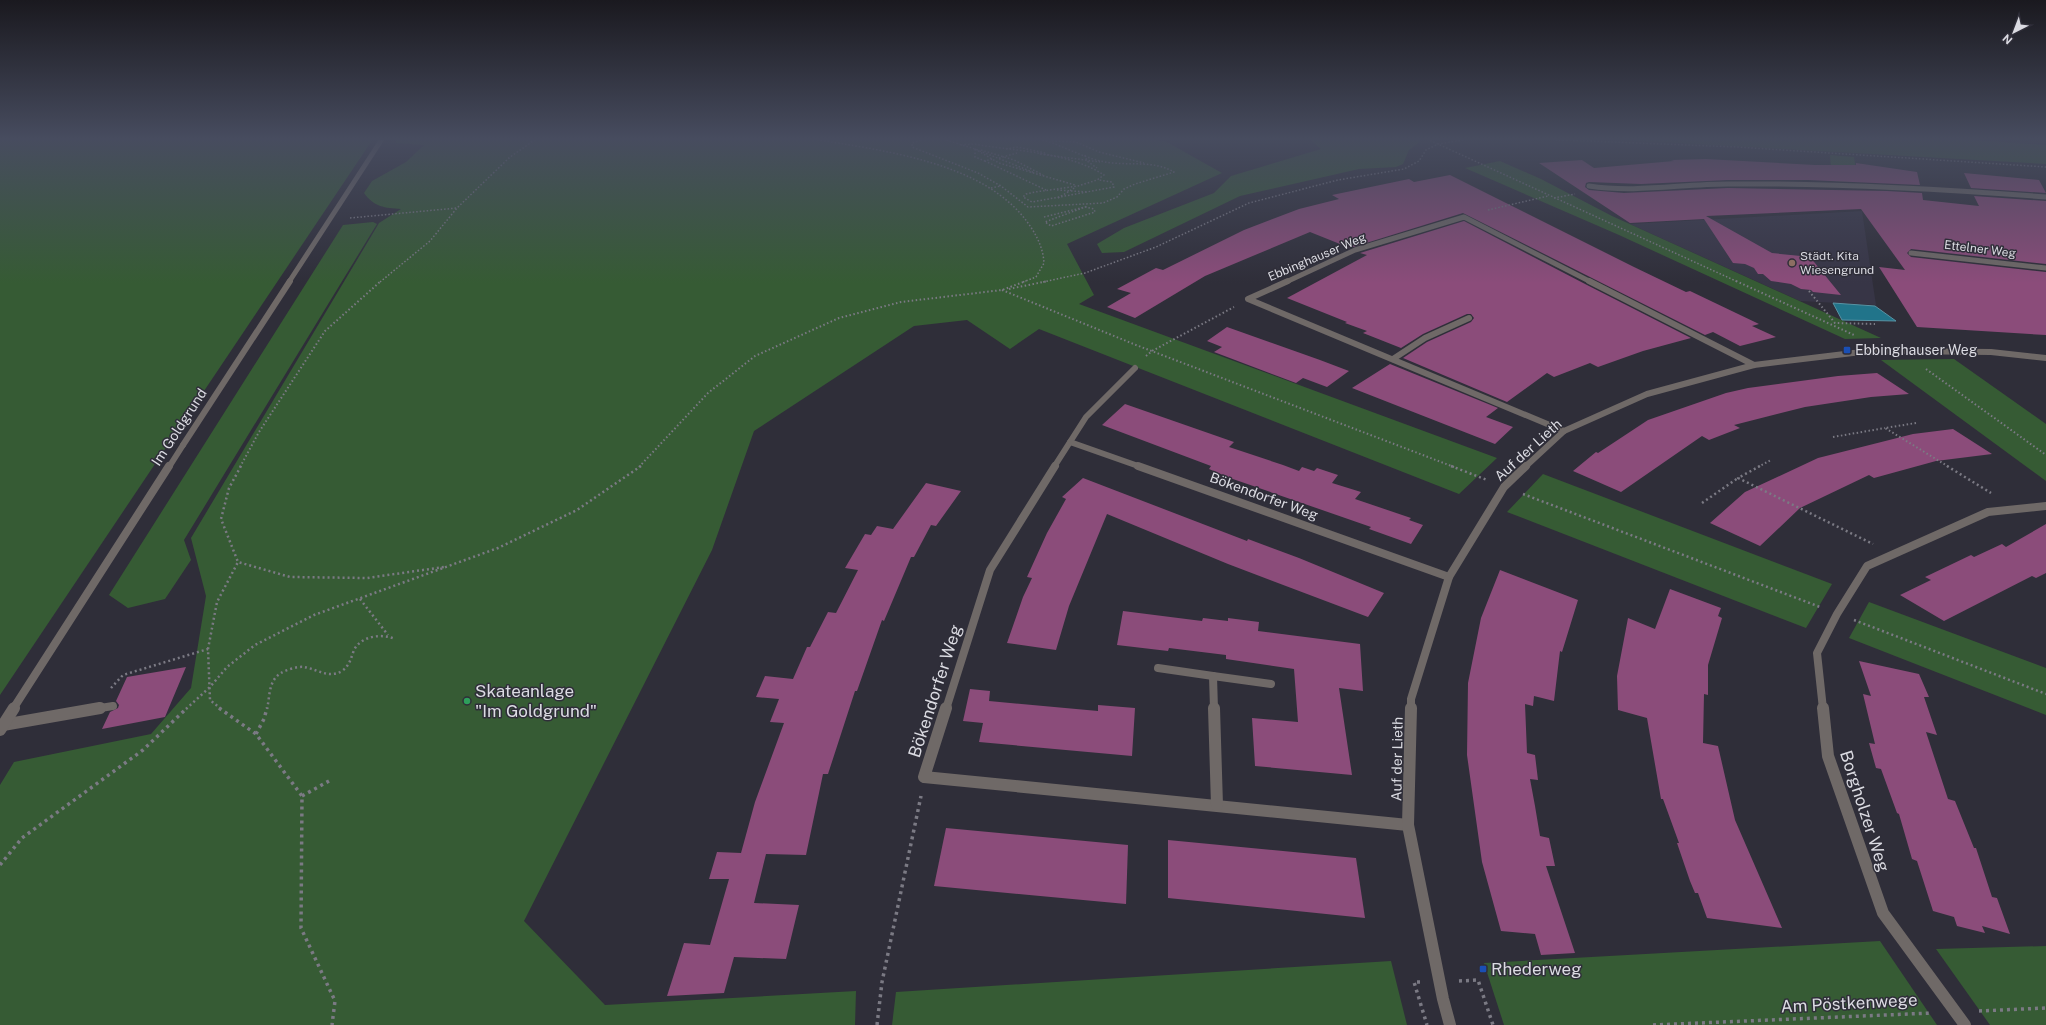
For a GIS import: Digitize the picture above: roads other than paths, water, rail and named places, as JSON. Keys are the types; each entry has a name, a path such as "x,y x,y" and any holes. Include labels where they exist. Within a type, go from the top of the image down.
{"street":[{"name":"Im Goldgrund","path":"2,728 183,445 352,187"},
{"path":"1593,187 1609,190 1660,187"},
{"path":"1876,187 2046,198"},
{"name":"Ebbinghauser Weg","path":"1393,359 1248,299 1355,250 1464,216 1754,365"},
{"name":"Ettelner Weg","path":"1911,253 2046,268"},
{"path":"1393,359 1425,338 1469,318"},
{"name":"Auf der Lieth","path":"1450,1025 1443,999 1408,824 1411,699 1450,577 1504,487 1564,431 1647,394 1754,365 1853,353 1889,351 1991,352 2046,358"},
{"path":"1393,359 1564,431"},
{"name":"Bökendorfer Weg","path":"1135,368 1086,417 990,570 924,777 1408,824"},
{"name":"Bökendorfer Weg","path":"1070,442 1450,577"},
{"name":"Borgholzer Weg","path":"1965,1025 1883,913 1828,756 1817,654 1837,614 1867,566 1988,512 2046,506"},
{"path":"1158,668 1271,684"},
{"path":"1213,676 1217,805"},
{"path":"2,728 113,706"}],"water":[{"path":"1833,303 1875,306 1896,321 1842,320"}],"place":[{"name":"Städt. Kita Wiesengrund","path":"1792,263"},
{"name":"Ebbinghauser Weg","path":"1847,350"},
{"name":"Skateanlage \"Im Goldgrund\"","path":"467,701"},
{"name":"Rhederweg","path":"1483,969"}]}
